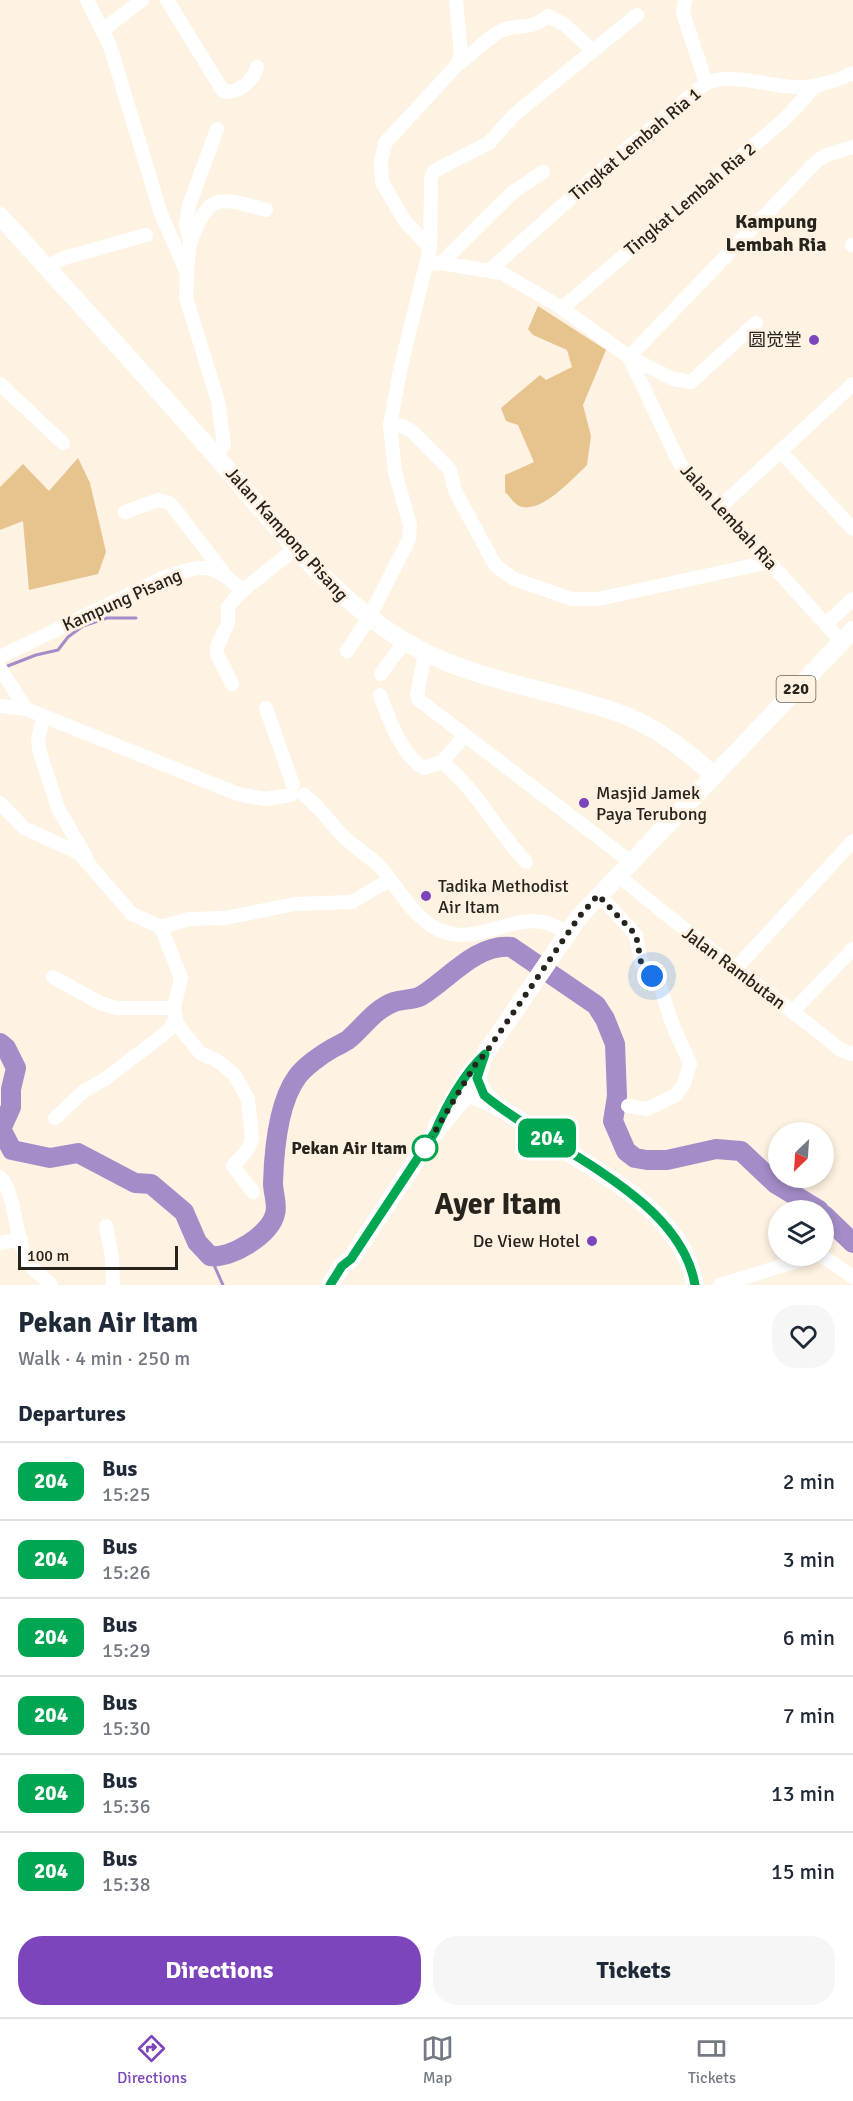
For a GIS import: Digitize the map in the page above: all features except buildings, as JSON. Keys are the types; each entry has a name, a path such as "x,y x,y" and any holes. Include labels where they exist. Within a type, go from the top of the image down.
{"main road":[{"path":"0,204 18,224 23,242"},
{"name":"Jalan Kampong Pisang","path":"0,216 336,592 369,618 425,653 464,669 617,713 672,740 714,775"},
{"name":"220","path":"330,1285 342,1266 351,1259 435,1132 454,1096 477,1062 485,1054 568,933 598,895 632,863 847,636"},
{"path":"485,1054 477,1078 481,1090 499,1108 640,1201 684,1249 695,1285"},
{"name":"220","path":"435,1132 467,1094 499,1108"},
{"path":"339,1285 351,1259"}],"street":[{"path":"87,0 103,30 161,214 187,273"},
{"path":"103,30 142,0"},
{"path":"167,0 223,91 232,91 250,81 257,67"},
{"path":"456,0 461,54 457,65"},
{"path":"686,0 683,13 706,83"},
{"path":"434,264 430,248 431,178 434,171 489,143 515,114 637,15"},
{"path":"430,248 404,220 382,182 381,161 385,143 457,65 498,32 540,23 548,16 555,17 578,35 593,51"},
{"name":"Tingkat Lembah Ria 1","path":"491,269 617,157 706,83 722,79 768,82 791,87 814,87 837,81 853,73"},
{"name":"Tingkat Lembah Ria 2","path":"562,308 785,119 814,87"},
{"path":"190,243 186,224 189,207 217,129"},
{"path":"756,323 691,382 673,379 630,357 815,163 824,156 853,147"},
{"path":"347,651 369,618 409,539 410,525 395,472 390,425 401,366 434,264 513,192 543,172"},
{"path":"216,456 224,445 218,402 186,298 190,243 202,212 213,203 228,201 266,210"},
{"path":"46,267 64,258 146,235"},
{"name":"Jalan Lembah Ria","path":"434,264 491,269 527,286 630,357 680,464 826,624 847,636"},
{"path":"0,384 63,443"},
{"path":"720,507 853,384"},
{"path":"390,425 402,426 413,432 450,470 455,491 495,565 514,579 572,599 598,599 769,562"},
{"path":"780,451 853,529"},
{"path":"125,512 158,500 170,503 223,572 242,591"},
{"path":"232,684 221,665 218,647 228,623 228,607 242,591 296,548"},
{"name":"Kampung Pisang","path":"0,657 165,577 201,568 223,572"},
{"path":"826,624 853,599"},
{"path":"381,674 405,641"},
{"path":"425,653 417,695 419,700 632,863"},
{"path":"2,670 26,709"},
{"path":"380,695 401,743 420,766 428,768 442,762 465,735"},
{"path":"0,706 26,709 238,794 265,799 296,792"},
{"path":"266,708 296,792 342,835 366,853 412,909 439,930 453,934 478,933 511,923 541,922 568,933"},
{"path":"44,717 38,740 39,749 58,808 88,862"},
{"path":"442,762 483,804 502,836 526,862"},
{"path":"0,803 24,828 79,853 132,914 161,927 189,919 225,918 295,904 352,902 389,880"},
{"path":"737,967 853,841"},
{"name":"Jalan Rambutan","path":"619,876 676,925 737,967 841,1050 853,1054"},
{"path":"598,895 636,935 641,962 660,985 671,1021 690,1064 684,1084 676,1095 648,1109 628,1106"},
{"path":"55,1118 84,1090 105,1079 168,1031 175,1014 181,978 161,927"},
{"path":"793,1011 853,950"},
{"path":"53,977 100,1003 117,1008 175,1014"},
{"path":"175,1014 200,1053 216,1060 234,1074 248,1099 252,1139 248,1149 235,1160 233,1166 253,1192"},
{"path":"0,1177 9,1190 11,1210 29,1264 51,1285"},
{"path":"105,1226 112,1257 113,1285"},
{"path":"0,1243 21,1239"},
{"path":"834,1264 853,1277"},
{"path":"720,1285 738,1282 785,1266"}],"shaded area":[{"path":"538,306 606,350 583,405 591,436 587,465 556,494 537,505 528,507 519,506 505,492 505,475 534,462 518,425 506,421 501,408 540,375 546,380 572,367 567,350 533,335 528,329"},
{"path":"78,458 90,483 106,552 98,574 29,590 23,521 0,530 0,487 23,464 49,491"}],"waterway":[{"path":"5,667 36,655 58,650 68,637 83,626 107,618 136,618"},
{"path":"0,1043 6,1048 16,1068 11,1089 11,1107 1,1129 12,1150 50,1158 78,1153 135,1183 151,1184 184,1212 197,1242 210,1256 219,1256 248,1244 266,1230 272,1222 276,1210 273,1183 278,1128 285,1100 300,1073 319,1057 349,1039 375,1013 387,1005 421,996 463,964 486,951 511,947 596,1005 605,1019 615,1044 617,1096 613,1121 626,1151 635,1158 647,1160 667,1160 716,1149 741,1151 776,1184 802,1200"},
{"path":"834,1225 853,1243"},
{"path":"210,1256 223,1285"}],"bus line":[{"name":"204","path":"330,1285 342,1266 351,1259 435,1132 454,1096 485,1054 477,1078 484,1095 499,1108 640,1201 684,1249 690,1262 695,1285"}],"place":[{"name":"圆觉堂","path":"814,340"},
{"name":"Masjid Jamek Paya Terubong","path":"584,803"},
{"name":"Tadika Methodist Air Itam","path":"426,896"},
{"name":"Pekan Air Itam","path":"425,1148"},
{"name":"De View Hotel","path":"592,1241"}],"district":[{"name":"Kampung Lembah Ria","path":"776,232"},
{"name":"Ayer Itam","path":"498,1204"}],"route":[{"path":"425,1148 454,1096 477,1062 485,1054 579,917 598,895 623,918 636,935 641,962 652,976"}]}
